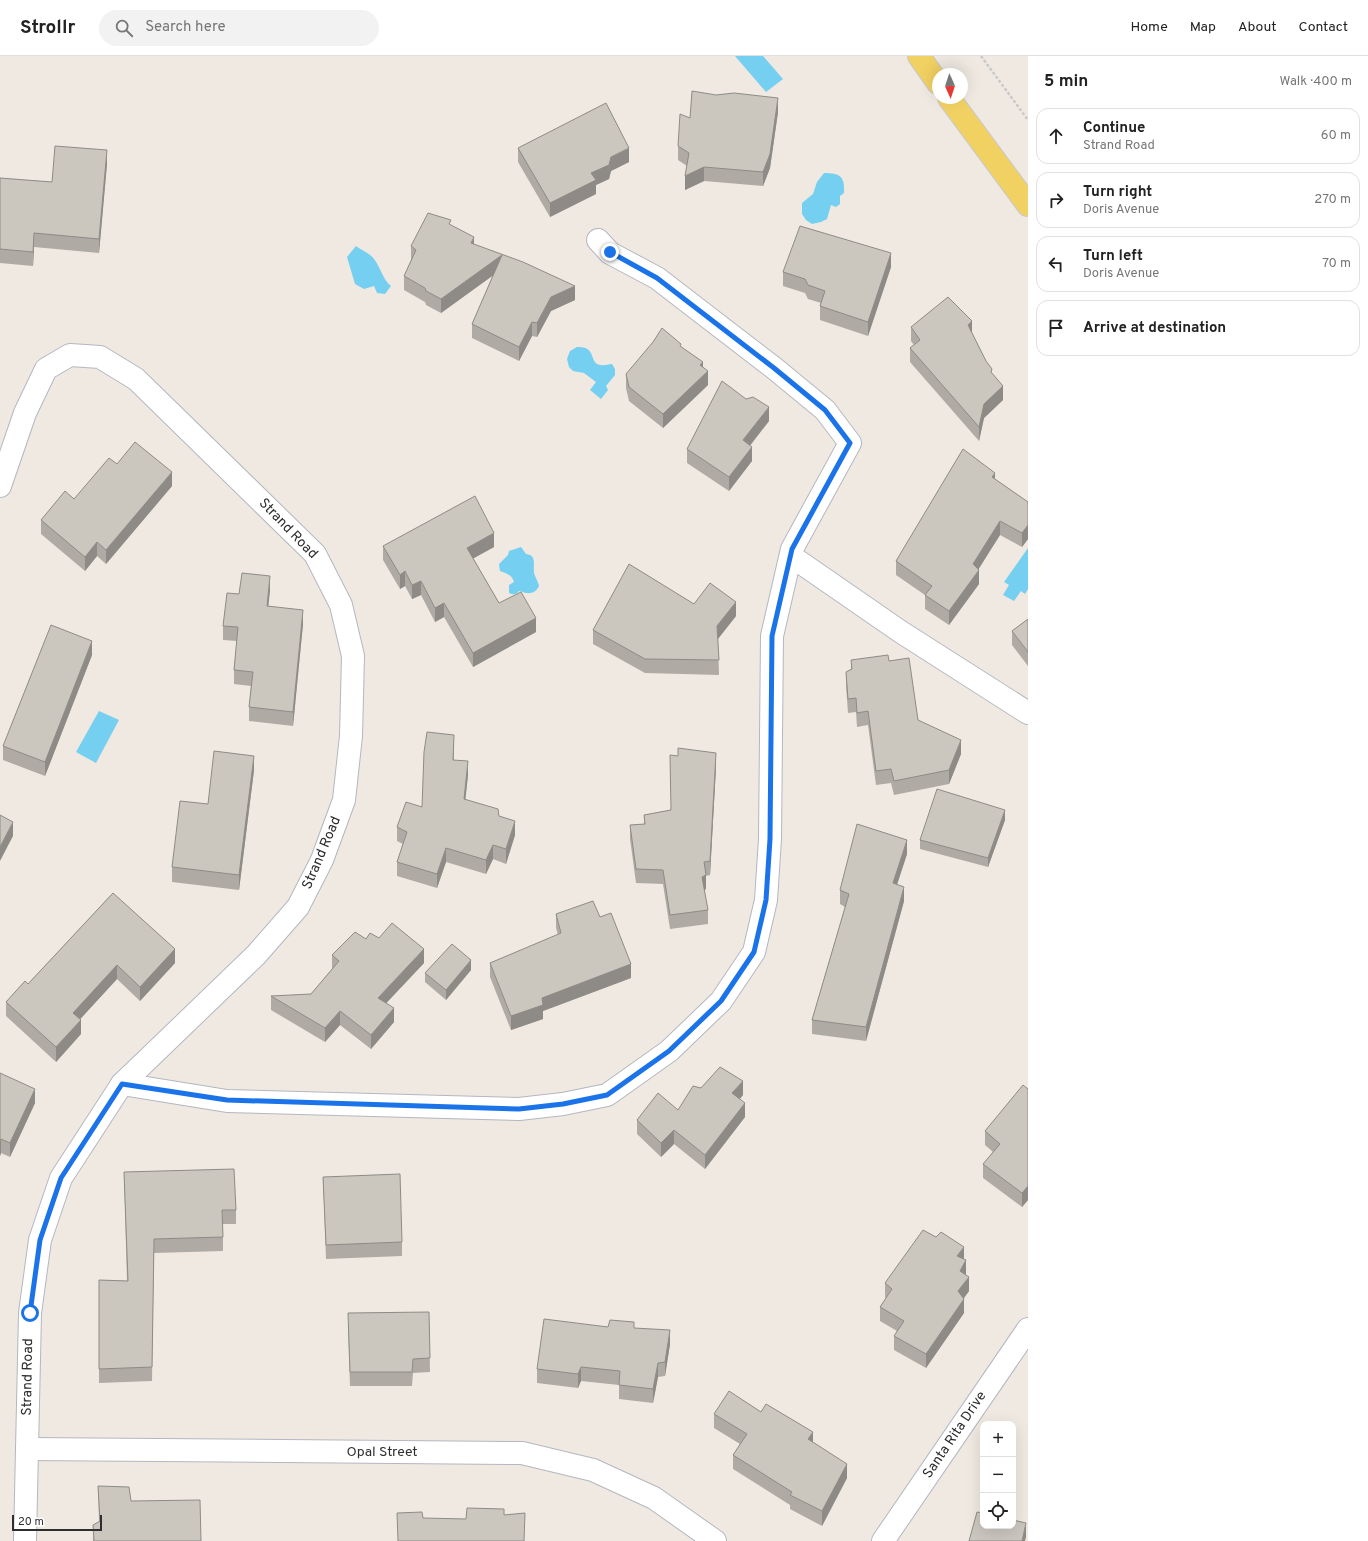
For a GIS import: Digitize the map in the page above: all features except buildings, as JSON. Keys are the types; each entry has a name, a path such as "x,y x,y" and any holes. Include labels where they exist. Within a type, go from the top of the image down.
{"main road":[{"path":"919,56 932,74"},
{"path":"953,104 1028,205"}],"street":[{"path":"122,1084 227,1100 519,1109 563,1104 607,1095 669,1051 721,1001 754,952 766,900 770,839 772,636 792,549 850,443 825,410 774,368 657,278 610,252 598,240"},
{"name":"Strand Road","path":"0,486 25,413 46,369 70,355 100,357 136,379 315,554 341,605 353,656 351,736 344,800 322,860 298,907 256,955 122,1084 61,1178 40,1240 30,1313 25,1541"},
{"path":"791,556 901,632 1028,713"},
{"name":"Santa Rita Drive","path":"883,1541 1028,1329"},
{"name":"Opal Street","path":"26,1449 522,1453 594,1470 654,1498 715,1541"}],"path":[{"path":"981,56 1028,120"}],"water":[{"path":"735,56 763,56 783,79 766,92"},
{"path":"824,173 838,175 842,179 844,183 844,193 840,196 840,204 836,207 831,205 827,219 812,224 806,220 802,214 802,203 813,194 817,182"},
{"path":"356,246 373,257 386,281 391,286 385,294 377,293 374,286 364,289 355,284 347,257"},
{"path":"577,347 584,347 588,349 597,364 612,364 615,369 615,375 606,386 608,390 601,399 590,390 596,382 584,373 573,371 569,367 567,359 570,351"},
{"path":"521,547 526,554 532,556 533,558 534,573 539,586 533,592 525,593 519,591 516,594 512,594 509,593 509,585 514,582 512,578 500,571 499,564 508,555 509,551"},
{"path":"1028,548 1028,589 1025,594 1021,591 1014,601 1003,595 1009,585 1004,582"},
{"path":"99,711 119,720 96,763 76,752"}],"route":[{"path":"30,1313 40,1240 61,1178 122,1084 227,1100 519,1109 563,1104 607,1095 669,1051 721,1001 754,952 766,900 770,839 772,636 792,549 850,443 825,410 774,368 657,278 610,252"}]}
